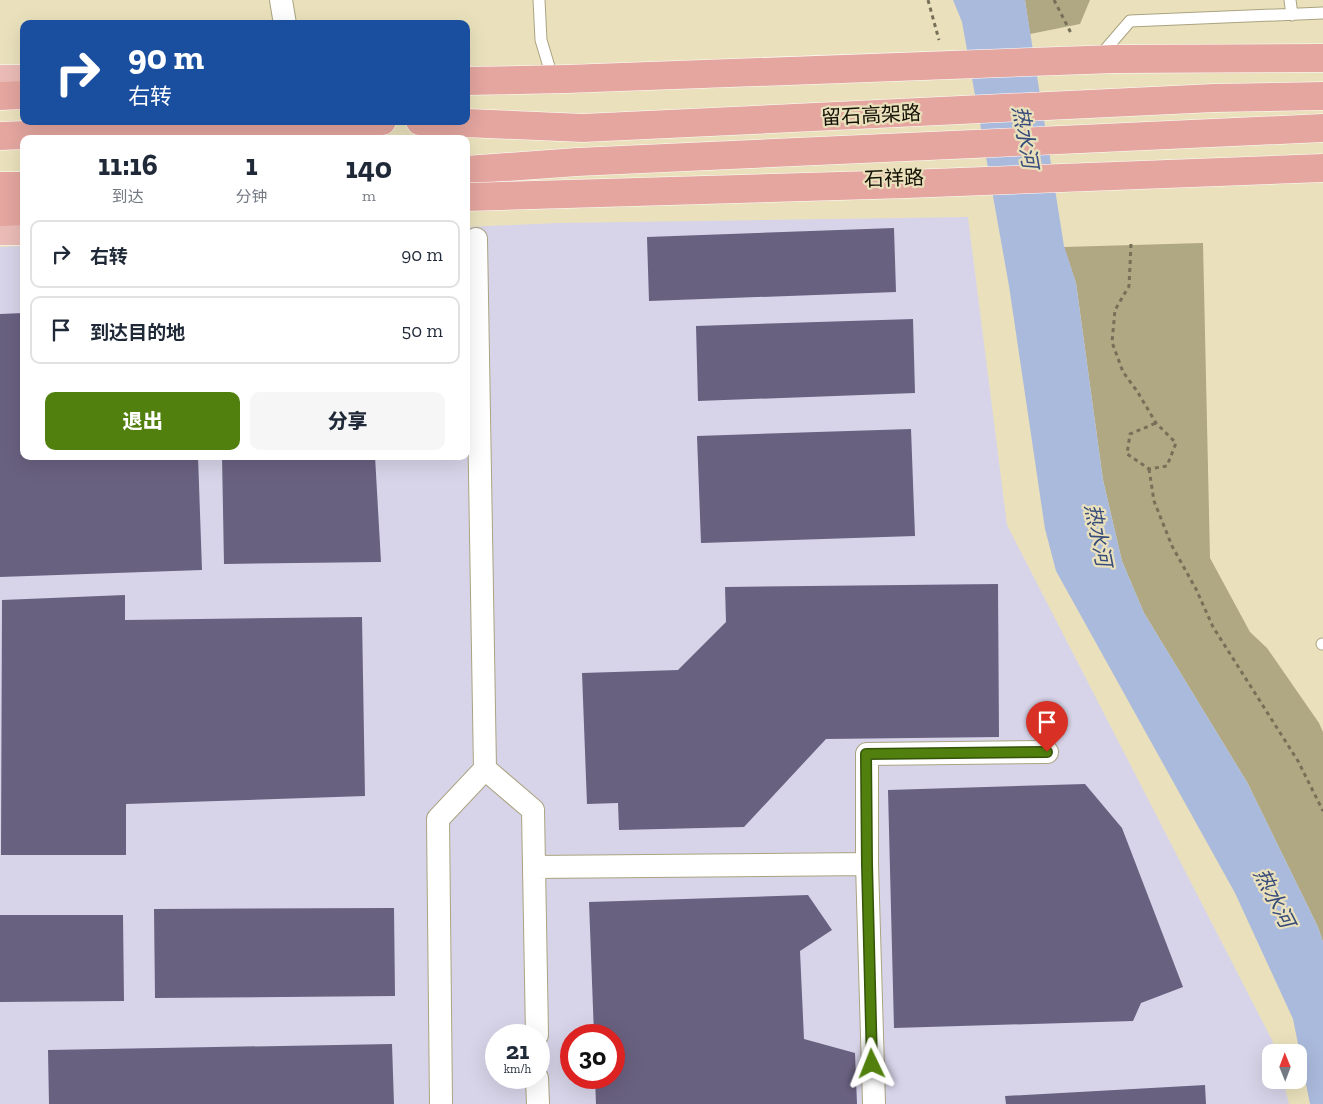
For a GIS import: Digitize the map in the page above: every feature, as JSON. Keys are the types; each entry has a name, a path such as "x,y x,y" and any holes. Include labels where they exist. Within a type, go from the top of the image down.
{"highway":[{"path":"470,79 597,78 1116,59 1323,57"},
{"path":"0,96 20,95"},
{"name":"留石高架路","path":"470,123 583,128 1214,98 1323,96"},
{"path":"25,135 280,125"},
{"name":"留石高架路","path":"470,170 577,162 1323,128"},
{"path":"0,136 20,135"},
{"path":"470,197 908,184 1323,168"},
{"path":"0,186 20,186"},
{"path":"0,212 20,211"}],"main road":[{"path":"470,80 557,91 1089,69 1323,57"},
{"path":"0,79 20,79"},
{"name":"石祥路","path":"470,210 592,190 1323,162"},
{"path":"0,231 20,231"}],"street":[{"path":"281,0 284,20"},
{"path":"441,1104 438,819 485,769 476,239"},
{"path":"874,1104 867,864 866,754 1047,752"},
{"path":"485,769 533,810 537,1024"},
{"path":"534,867 867,864"},
{"path":"537,1089 538,1104"}],"lane":[{"path":"539,0 541,40 557,91"},
{"path":"1290,0 1292,15"},
{"path":"1089,69 1130,21 1323,14"}],"path":[{"path":"928,0 949,75"},
{"path":"1131,244 1129,286 1115,310 1112,342 1123,372 1156,423 1176,443 1167,466 1149,469 1128,454 1130,434 1156,423"},
{"path":"1149,469 1154,501 1172,546 1196,588 1213,626 1298,761 1323,811"}],"shaded area":[{"path":"1025,0 1090,0 1080,24 1030,34"},
{"path":"968,217 1007,525 1272,1040 1273,1044 1262,1044 1262,1089 1285,1089 1289,1104 0,1104 0,247 20,246 20,460 470,460 470,227 557,223"},
{"path":"1203,243 1210,558 1250,632 1267,648 1319,723 1323,732 1323,942 1318,927 1247,782 1144,613 1122,561 1103,480 1076,283 1064,247"}],"water":[{"name":"热水河","path":"953,0 1025,0 1064,246 1076,283 1103,480 1122,561 1144,613 1247,782 1318,927 1323,942 1323,1104 1310,1104 1307,1089 1308,1044 1298,1044 1293,1019 1235,893 1056,571 1045,529 1009,286 962,22"}],"building":[{"path":"894,228 896,292 649,301 647,237"},
{"path":"20,313 20,460 198,460 202,570 0,577 0,314"},
{"path":"913,319 915,393 698,401 696,326"},
{"path":"911,429 915,536 701,543 697,436"},
{"path":"222,460 375,460 381,562 224,564"},
{"path":"998,584 999,737 826,739 744,827 619,830 618,803 587,804 582,673 678,670 726,622 725,587"},
{"path":"125,595 125,620 362,617 365,796 126,804 126,855 1,855 2,600"},
{"path":"1085,784 1122,828 1183,987 1141,1003 1133,1021 894,1028 888,790"},
{"path":"808,895 832,930 800,951 804,1039 855,1053 857,1104 596,1104 595,1089 625,1089 625,1024 594,1024 589,902"},
{"path":"394,908 395,996 155,998 154,909"},
{"path":"0,915 123,915 124,1001 0,1002"},
{"path":"392,1044 394,1104 49,1104 48,1050"},
{"path":"1205,1085 1206,1104 1006,1104 1005,1096"}],"route":[{"path":"872,1064 866,754 1047,752"}]}
